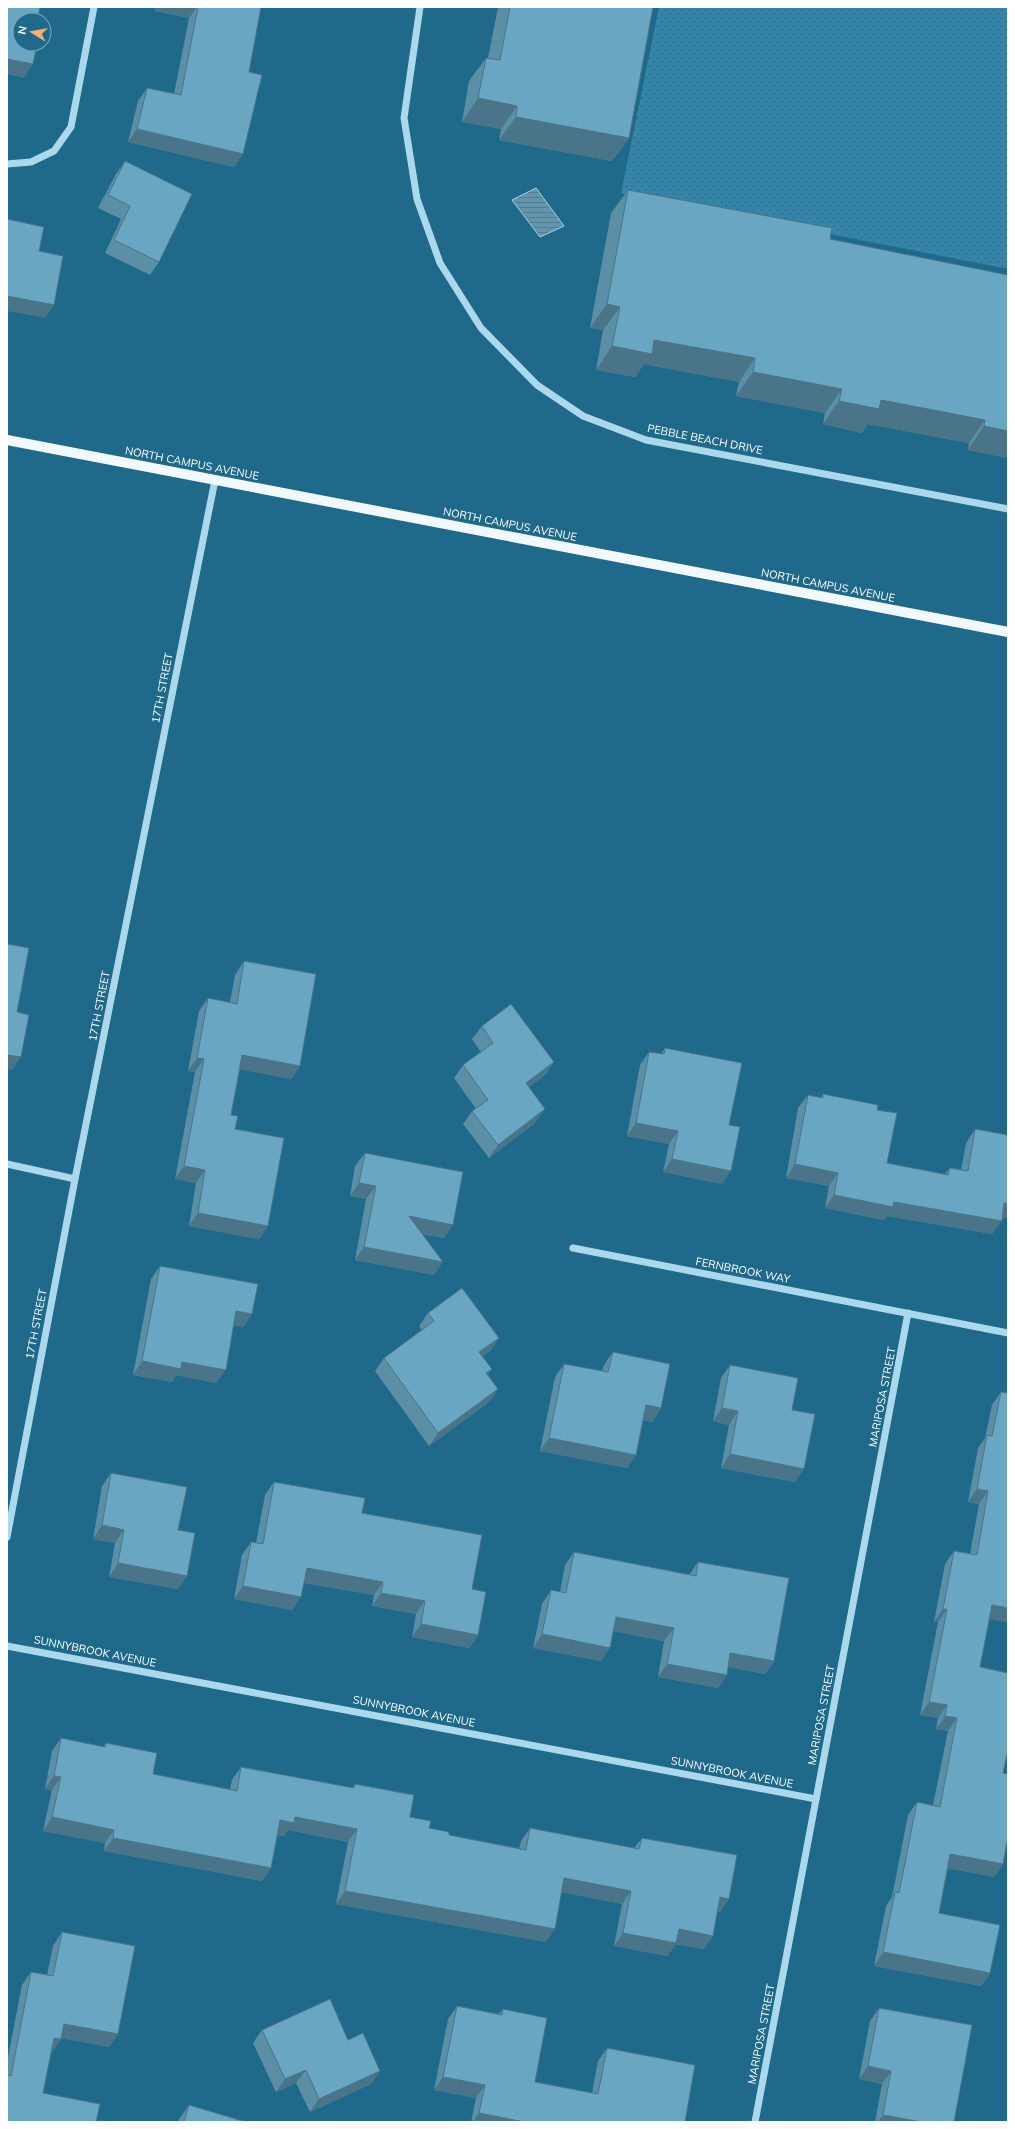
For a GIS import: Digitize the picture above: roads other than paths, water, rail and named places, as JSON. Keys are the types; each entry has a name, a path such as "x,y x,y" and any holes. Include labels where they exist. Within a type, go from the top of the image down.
{"main road":[{"name":"NORTH CAMPUS AVENUE","path":"7,440 1008,632"}],"street":[{"path":"7,164 31,162 54,151 71,127 94,7"},
{"name":"PEBBLE BEACH DRIVE","path":"420,7 404,118 417,199 440,263 481,328 537,385 584,416 646,440 1008,509"},
{"name":"17TH STREET","path":"7,1537 75,1179 215,480"},
{"path":"7,1164 75,1179"},
{"name":"FERNBROOK WAY","path":"574,1248 1008,1333"},
{"name":"MARIPOSA STREET","path":"755,2122 908,1313"},
{"name":"SUNNYBROOK AVENUE","path":"7,1646 816,1799"}]}
